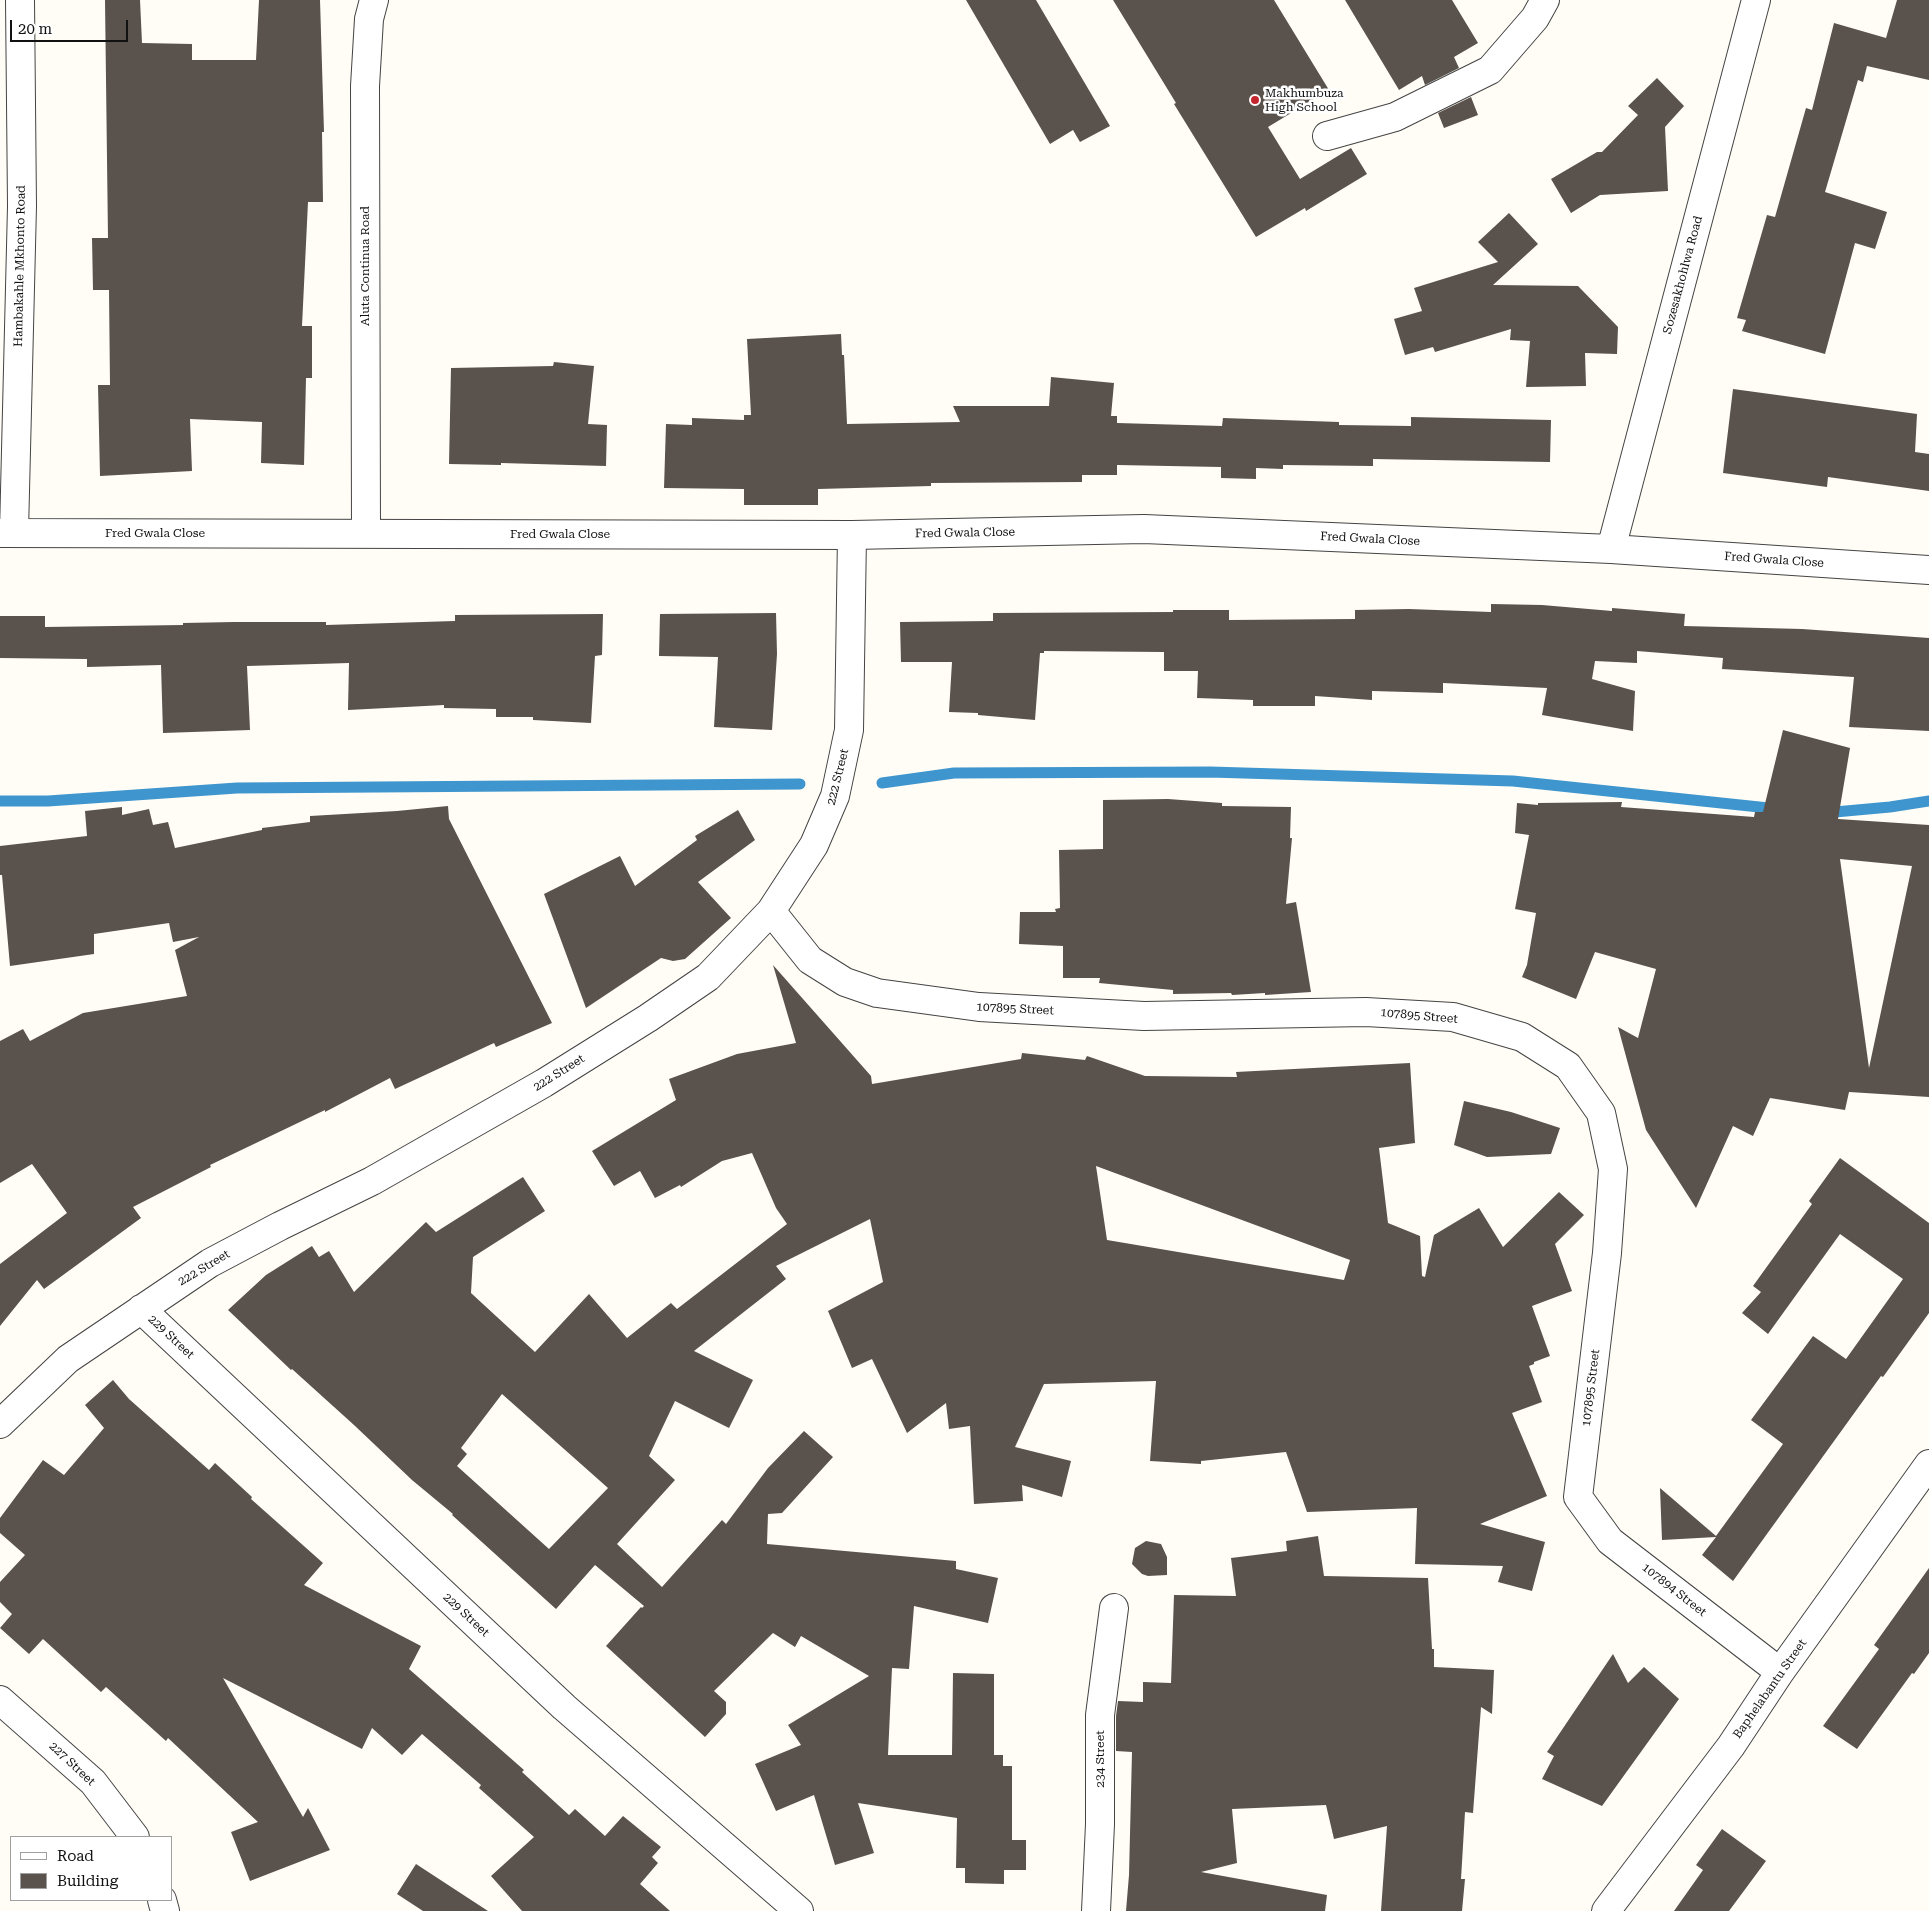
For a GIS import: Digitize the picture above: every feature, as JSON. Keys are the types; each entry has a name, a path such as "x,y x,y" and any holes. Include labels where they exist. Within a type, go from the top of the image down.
{"street":[{"name":"Hambakahle Mkhonto Road","path":"7,532 22,206 20,0"},
{"name":"Aluta Continua Road","path":"366,534 365,86 369,19 374,0"},
{"path":"1327,136 1395,117 1490,70 1535,18 1546,0"},
{"name":"Sozesakhohlwa Road","path":"1611,549 1756,0"},
{"name":"Fred Gwala Close","path":"7,532 852,535 1144,529 1611,549 1929,570"},
{"name":"222 Street","path":"0,1424 68,1358 210,1263 372,1181 544,1083 648,1018 708,977 771,911 814,845 836,796 849,730 852,535"},
{"name":"107895 Street","path":"771,911 810,960 845,982 877,993 979,1007 1144,1016 1366,1012 1453,1017 1522,1037 1568,1066 1601,1113 1613,1169 1606,1253 1578,1498"},
{"name":"229 Street","path":"141,1309 564,1707 799,1911"},
{"name":"Baphelabantu Street","path":"1606,1911 1730,1746 1780,1672 1929,1464"},
{"name":"107894 Street","path":"1578,1498 1610,1540 1780,1672"},
{"name":"234 Street","path":"1096,1911 1100,1824 1100,1715 1114,1608"},
{"name":"227 Street","path":"0,1700 93,1782 134,1836"}],"building":[{"path":"105,0 140,0 142,43 192,44 192,60 256,60 259,0 320,0 324,132 322,132 323,202 308,202 302,326 312,326 312,378 306,378 304,465 261,463 262,422 190,419 192,471 100,476 98,385 110,385 109,290 93,290 92,238 108,238"},
{"path":"966,0 1036,0 1110,126 1080,142 1073,130 1050,144"},
{"path":"1113,0 1274,0 1329,90 1268,127 1300,179 1351,148 1367,174 1306,211 1305,208 1256,237"},
{"path":"1345,0 1452,0 1478,43 1454,57 1459,68 1425,85 1422,76 1399,90"},
{"path":"1897,0 1929,0 1929,80 1867,66 1863,82 1858,80 1825,192 1887,212 1875,249 1855,243 1825,354 1742,331 1746,320 1737,318 1767,215 1775,217 1806,108 1812,110 1834,23 1886,38"},
{"path":"1657,78 1684,106 1665,127 1668,191 1600,195 1571,213 1551,179 1597,152 1602,152 1638,115 1628,106"},
{"path":"1471,97 1478,115 1444,128 1438,113"},
{"path":"1509,213 1538,244 1493,285 1578,286 1618,327 1617,354 1585,353 1586,386 1526,387 1530,341 1510,340 1511,329 1435,352 1433,347 1405,355 1394,319 1422,311 1414,288 1498,262 1478,242"},
{"path":"841,334 842,355 844,355 847,424 960,422 953,406 1049,406 1051,377 1114,383 1111,416 1117,416 1117,423 1222,426 1223,418 1339,422 1339,425 1411,426 1411,417 1551,420 1550,462 1373,459 1373,466 1283,465 1283,469 1256,468 1256,479 1221,478 1221,467 1117,465 1117,475 1082,475 1082,482 931,483 931,486 818,489 818,505 744,505 744,489 664,488 666,424 692,425 692,418 744,420 744,415 751,415 747,339"},
{"path":"554,362 594,366 588,424 607,425 606,466 501,463 501,465 449,464 451,368 553,366"},
{"path":"1733,389 1917,414 1915,452 1929,454 1929,491 1828,477 1827,487 1723,473"},
{"path":"1491,604 1542,605 1612,611 1612,608 1685,614 1684,626 1802,629 1929,638 1929,731 1849,727 1854,677 1722,669 1723,658 1637,651 1637,663 1595,661 1592,679 1635,691 1633,731 1542,715 1547,688 1443,683 1443,693 1372,691 1372,700 1315,696 1315,706 1253,706 1253,700 1197,698 1198,671 1164,671 1164,652 1044,651 1044,653 1040,653 1035,720 978,715 978,713 949,712 952,662 901,662 900,622 993,621 993,613 1173,612 1173,610 1229,610 1229,620 1355,619 1355,610 1409,609 1491,612"},
{"path":"776,613 777,654 772,730 714,727 718,657 659,656 660,614"},
{"path":"603,614 602,655 595,656 591,723 533,720 533,717 496,717 496,709 444,708 444,705 348,710 349,663 247,666 250,730 163,733 161,665 87,667 87,659 0,658 0,616 45,616 45,627 183,625 183,623 234,622 326,622 326,625 455,621 455,615"},
{"path":"1783,730 1850,748 1838,819 1929,825 1929,1097 1849,1092 1845,1110 1770,1098 1753,1136 1733,1126 1696,1208 1646,1130 1618,1027 1638,1038 1656,969 1595,952 1576,999 1522,977 1527,965 1536,913 1515,909 1529,835 1515,833 1517,803 1538,805 1538,803 1622,802 1621,807 1754,817 1755,812 1763,812","holes":["1840,859 1912,866 1869,1068"]},
{"path":"1168,799 1222,803 1222,806 1291,807 1290,838 1292,838 1286,904 1296,902 1311,992 1265,995 1265,993 1232,995 1231,993 1173,994 1173,990 1099,983 1100,978 1063,978 1063,946 1019,944 1020,912 1056,912 1055,909 1060,908 1059,850 1103,849 1103,800"},
{"path":"448,806 449,819 552,1023 496,1047 494,1043 395,1089 390,1078 325,1112 325,1110 210,1165 211,1167 133,1207 141,1218 44,1289 37,1280 0,1326 0,1264 67,1213 32,1164 0,1183 0,1041 23,1029 30,1041 83,1013 187,996 175,950 199,937 173,942 169,923 94,934 94,954 10,966 2,875 0,875 0,846 87,836 85,811 122,807 122,815 149,809 153,825 168,822 175,848 262,830 262,828 310,822 310,816"},
{"path":"738,810 755,840 698,882 731,918 685,959 673,961 661,958 586,1008 544,894 620,856 635,886 697,840 695,836"},
{"path":"773,965 871,1076 872,1084 1021,1059 1022,1053 1085,1060 1087,1056 1145,1076 1237,1077 1236,1072 1410,1063 1415,1143 1379,1148 1388,1223 1420,1236 1422,1276 1425,1277 1434,1235 1479,1208 1503,1247 1559,1192 1584,1215 1555,1244 1572,1291 1532,1306 1550,1356 1529,1366 1542,1402 1512,1413 1547,1496 1480,1524 1545,1542 1532,1591 1498,1582 1503,1566 1415,1564 1417,1508 1307,1512 1286,1452 1201,1461 1201,1464 1150,1461 1156,1381 1044,1384 1015,1447 1071,1461 1062,1497 1022,1485 1023,1501 974,1504 970,1426 949,1429 946,1403 907,1433 872,1359 852,1368 828,1311 883,1282 870,1219 776,1266 786,1279 694,1351 753,1380 729,1428 675,1401 649,1456 675,1480 617,1544 662,1587 722,1520 726,1524 768,1468 804,1431 833,1457 782,1513 768,1514 767,1544 956,1561 956,1569 998,1578 988,1623 914,1606 909,1669 892,1668 888,1755 952,1755 953,1673 994,1674 994,1755 1003,1755 1003,1766 1012,1766 1012,1840 1026,1840 1026,1870 1004,1870 1004,1884 965,1883 965,1868 956,1868 957,1818 858,1803 874,1853 835,1865 814,1795 776,1811 755,1764 801,1745 788,1725 869,1676 801,1636 795,1647 773,1633 714,1691 726,1702 726,1714 705,1737 606,1646 644,1606 595,1565 556,1609 453,1514 412,1480 354,1425 291,1370 228,1310 266,1275 312,1246 319,1257 329,1251 354,1292 426,1222 436,1232 523,1177 545,1211 473,1257 471,1293 535,1352 589,1294 627,1338 671,1303 677,1309 787,1224 776,1208 752,1153 722,1161 681,1187 680,1185 655,1198 640,1171 614,1186 592,1151 676,1100 669,1079 737,1054 796,1043","holes":["1096,1166 1350,1260 1344,1280 1107,1240","502,1394 608,1488 549,1549 457,1466 467,1454 461,1448"]},
{"path":"1464,1101 1511,1112 1560,1128 1551,1154 1487,1157 1454,1145"},
{"path":"1840,1158 1929,1223 1929,1313 1883,1377 1881,1376 1733,1581 1702,1555 1716,1537 1662,1540 1660,1488 1716,1536 1783,1444 1751,1420 1813,1336 1846,1359 1903,1279 1840,1234 1768,1334 1742,1313 1761,1292 1753,1286 1812,1204 1809,1201"},
{"path":"113,1380 129,1399 209,1470 215,1463 252,1497 251,1499 323,1563 304,1585 421,1646 409,1669 524,1770 522,1772 569,1815 575,1809 605,1836 623,1816 661,1847 652,1857 658,1863 640,1884 670,1911 522,1911 491,1876 534,1837 479,1788 481,1785 422,1734 402,1755 372,1728 362,1749 223,1678 303,1817 308,1808 330,1850 250,1881 231,1832 258,1822 168,1738 166,1741 106,1687 101,1692 43,1639 29,1654 0,1628 12,1614 0,1602 0,1582 25,1555 0,1533 0,1518 43,1460 64,1475 104,1428 85,1405"},
{"path":"1318,1536 1324,1576 1428,1578 1434,1667 1494,1670 1492,1714 1481,1707 1473,1813 1465,1812 1461,1879 1465,1879 1462,1911 1381,1911 1387,1826 1334,1839 1326,1805 1232,1809 1237,1863 1201,1872 1327,1895 1325,1911 1126,1911 1129,1875 1132,1752 1116,1751 1118,1701 1143,1702 1143,1682 1171,1683 1174,1595 1236,1596 1231,1558 1287,1551 1286,1541"},
{"path":"1146,1541 1161,1544 1167,1557 1167,1575 1148,1576 1142,1574 1132,1564 1135,1548"},
{"path":"1929,1568 1929,1653 1914,1674 1912,1673 1857,1749 1823,1726 1879,1649 1874,1645"},
{"path":"1613,1654 1628,1683 1644,1667 1679,1699 1602,1806 1542,1779 1554,1756 1547,1752"},
{"path":"1722,1829 1766,1861 1729,1911 1674,1911 1703,1870 1696,1865"},
{"path":"416,1864 488,1911 423,1911 397,1894"}],"waterway":[{"path":"882,783 954,773 1210,772 1513,781 1778,809"},
{"path":"0,801 48,801 237,788 800,784"},
{"path":"1824,813 1890,807 1929,801"}],"place":[{"name":"Makhumbuza High School","path":"1255,100"}]}
